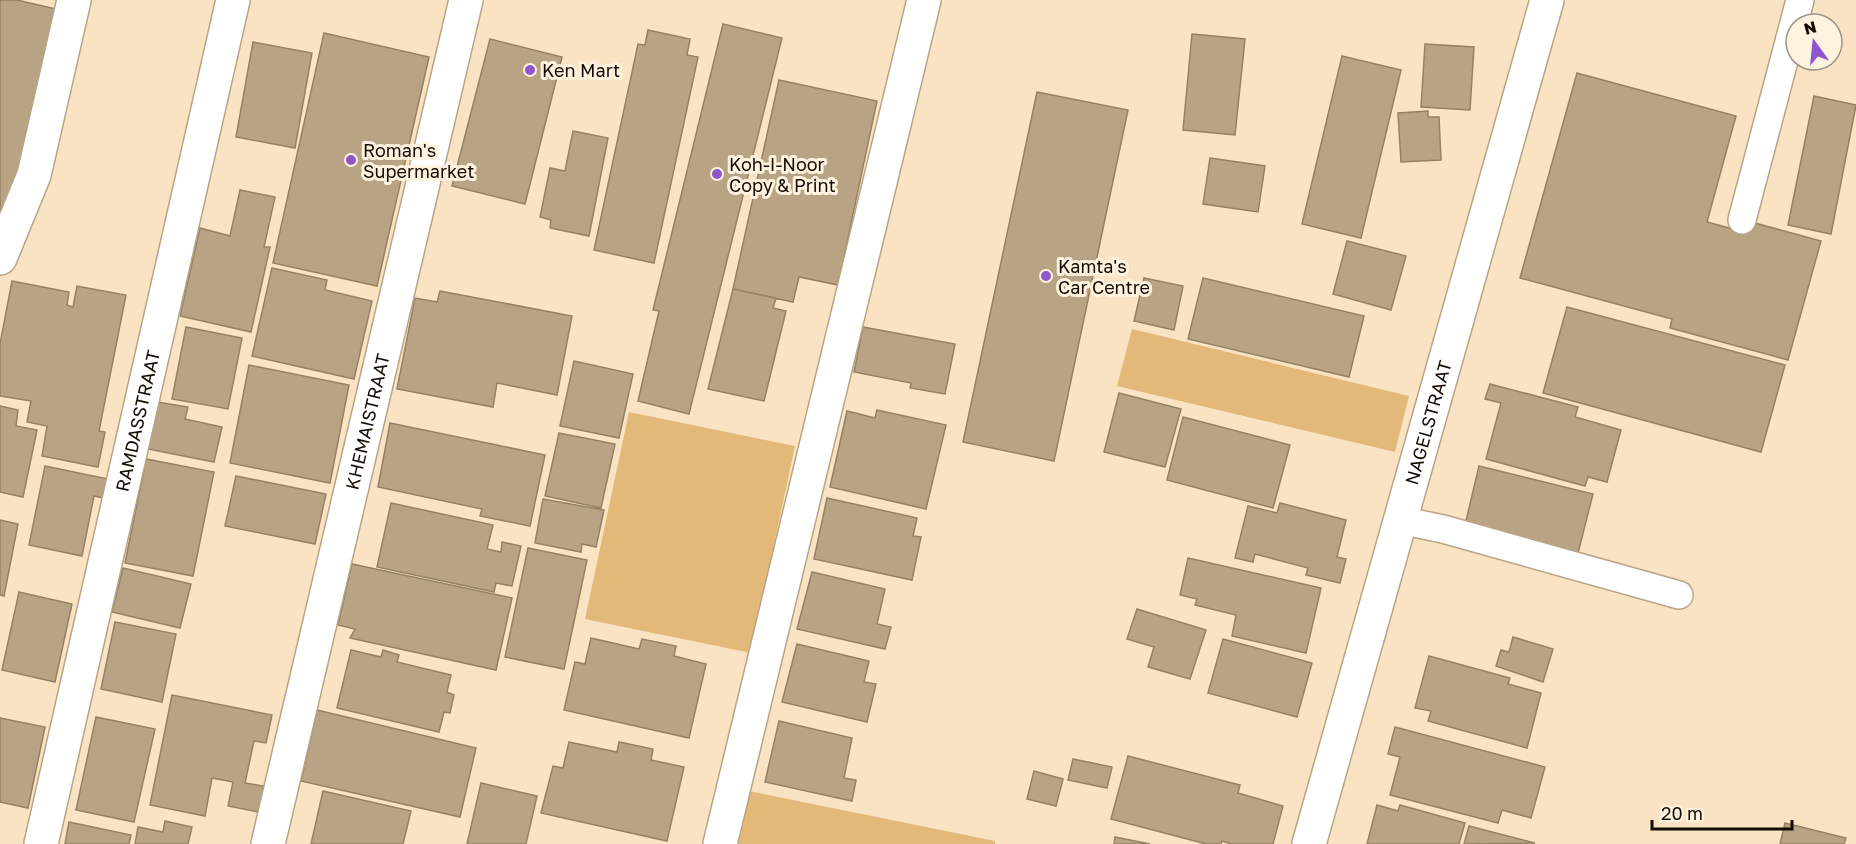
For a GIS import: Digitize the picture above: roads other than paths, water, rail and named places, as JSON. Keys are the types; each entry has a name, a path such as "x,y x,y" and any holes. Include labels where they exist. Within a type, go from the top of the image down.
{"street":[{"path":"0,258 34,175 74,0"},
{"name":"RAMDASSTRAAT","path":"41,844 233,0"},
{"name":"KHEMAISTRAAT","path":"268,844 466,0"},
{"path":"720,844 924,0"},
{"name":"NAGELSTRAAT","path":"1309,844 1547,0"}],"lane":[{"path":"1742,220 1800,0"},
{"path":"1400,520 1443,529 1679,595"}],"place":[{"name":"Ken Mart","path":"530,70"},
{"name":"Roman's Supermarket","path":"351,160"},
{"name":"Koh-I-Noor Copy & Print","path":"717,174"},
{"name":"Kamta's Car Centre","path":"1046,276"}]}
